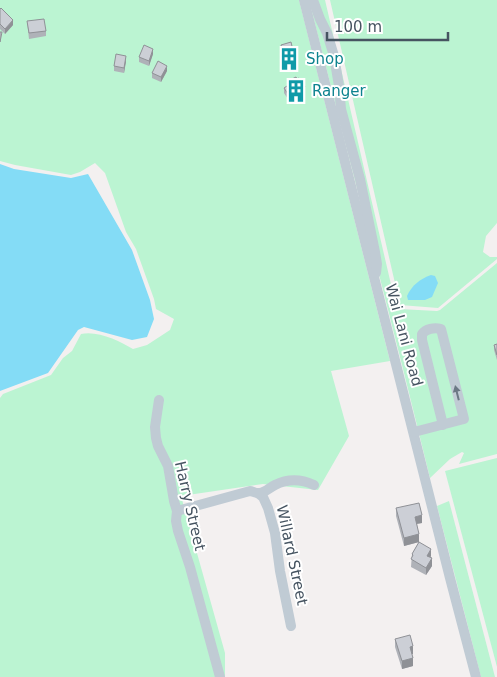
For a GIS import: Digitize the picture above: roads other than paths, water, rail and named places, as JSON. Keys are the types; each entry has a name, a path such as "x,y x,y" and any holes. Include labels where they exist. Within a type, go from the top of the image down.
{"street":[{"name":"Wai Lani Road","path":"304,0 476,677"},
{"path":"313,0 328,33 334,56 341,109 360,179 375,252 377,270 374,281"},
{"path":"414,432 464,420 441,329 436,328 424,331 422,340 443,425"},
{"name":"Harry Street","path":"159,400 155,427 156,438 168,466 174,501 178,512 176,521 178,531 190,567 220,677"},
{"path":"178,512 250,491 262,493 276,484 290,481 300,480 314,485"},
{"name":"Willard Street","path":"258,493 263,497 268,508 291,626"}],"water":[{"path":"0,164 14,169 71,178 88,174 132,250 150,300 154,319 147,337 132,340 84,327 78,330 48,373 0,391"},
{"path":"431,275 435,276 438,283 432,297 425,300 408,300 407,296 414,286"}],"place":[{"name":"Shop","path":"289,59"},
{"name":"Ranger","path":"296,91"}]}
